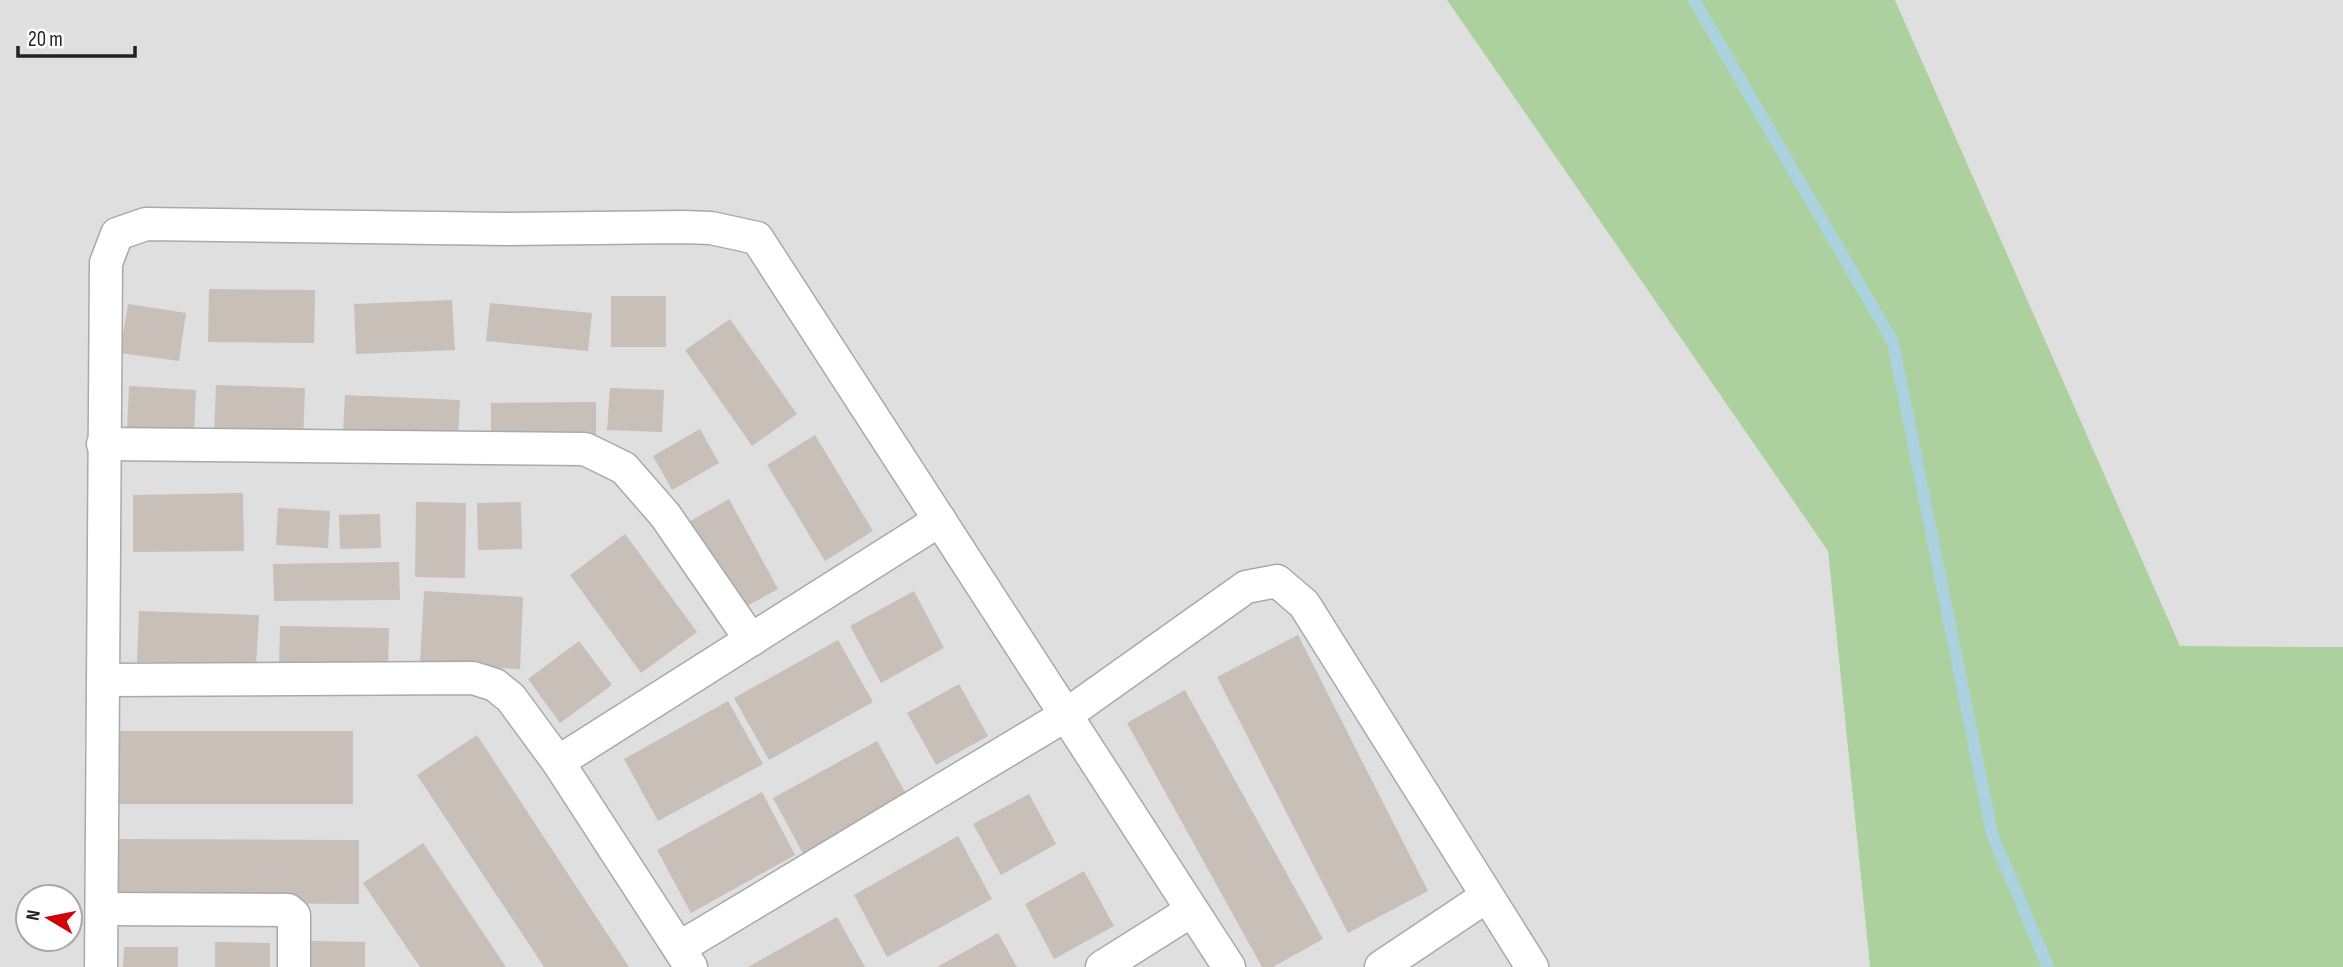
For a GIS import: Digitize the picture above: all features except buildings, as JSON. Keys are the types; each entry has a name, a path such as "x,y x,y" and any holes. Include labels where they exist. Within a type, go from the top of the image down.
{"street":[{"path":"101,967 106,263 117,234 146,224 508,229 711,228 757,238 1229,967"},
{"path":"103,444 585,449 624,468 665,515 751,640"},
{"path":"558,762 940,520"},
{"path":"105,680 473,678 495,685 511,698 558,762 685,958 1066,715 1246,587 1277,581 1304,604 1532,967"},
{"path":"1381,967 1487,896"},
{"path":"102,909 288,910 295,915 295,967"},
{"path":"1102,967 1191,911"}],"shaded area":[{"path":"0,0 1447,0 1828,551 1870,967 0,967"},
{"path":"1895,0 2343,0 2343,647 2180,646"}],"green space":[{"path":"1447,0 1895,0 2180,646 2343,647 2343,967 1870,967 1828,551"}],"waterway":[{"path":"1694,0 1893,342 1992,834 2048,967"}]}
